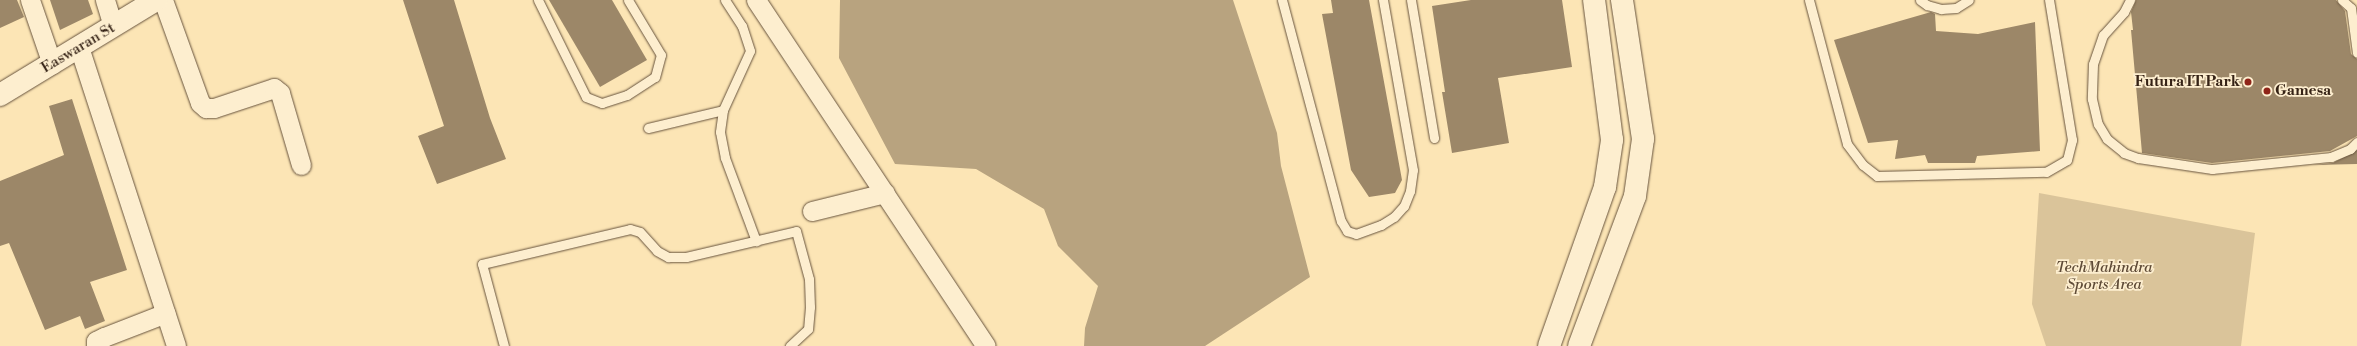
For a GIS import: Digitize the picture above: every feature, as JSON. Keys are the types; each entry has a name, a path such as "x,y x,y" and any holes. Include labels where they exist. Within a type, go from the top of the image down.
{"street":[{"path":"30,0 52,64"},
{"path":"105,0 114,26"},
{"name":"Easwaran St","path":"0,95 156,0"},
{"path":"163,0 200,103 206,108 214,108 274,88 280,93 301,165"},
{"path":"756,0 986,346"},
{"path":"1594,0 1612,140 1605,187 1552,340 1579,346 1635,196 1643,139 1622,0"},
{"path":"79,47 176,346"},
{"path":"812,211 885,193"},
{"path":"96,346 96,341 104,337 166,313"}],"lane":[{"path":"538,0 586,97 602,104 627,94 655,77 661,55 628,0"},
{"path":"725,0 742,26 750,51 723,110 720,132 725,158 756,241"},
{"path":"1282,0 1341,222 1347,231 1356,234 1380,226 1394,217 1404,206 1410,192 1413,170 1383,0"},
{"path":"1410,0 1434,138"},
{"path":"1809,0 1847,144 1863,165 1877,176 2046,172 2067,160 2072,140 2049,0"},
{"path":"1920,0 1927,5 1941,9 1956,8 1969,0"},
{"path":"2130,0 2124,12 2103,36 2093,64 2092,99 2098,124 2108,139 2124,153 2138,158 2212,169 2331,157 2350,149 2357,142"},
{"path":"2342,0 2351,8 2357,53"},
{"path":"648,128 723,110"},
{"path":"504,346 482,264 630,229 640,232 657,251 668,257 686,257 796,231 809,279 810,307 808,329 790,346"}],"green space":[{"name":"TechMahindra Sports Area","path":"2039,193 2255,233 2241,346 2046,346 2032,304"}],"shaded area":[{"path":"840,0 1233,0 1277,133 1281,166 1310,277 1205,346 1084,346 1085,328 1098,286 1058,246 1044,209 976,169 895,164 839,58"}],"building":[{"path":"0,0 17,0 24,17 0,28"},
{"path":"50,0 88,0 93,14 60,30"},
{"path":"403,0 454,0 490,118 506,159 437,184 418,136 444,126"},
{"path":"549,0 612,0 647,60 600,87"},
{"path":"1331,0 1369,0 1402,180 1395,193 1369,197 1351,170 1322,14 1333,13"},
{"path":"1471,0 1562,0 1572,67 1498,78 1509,143 1452,153 1442,92 1445,92 1432,6"},
{"name":"Futura IT Park","path":"2136,0 2336,0 2345,11 2351,54 2357,59 2357,136 2330,151 2212,163 2142,153 2131,30 2133,30 2131,12"},
{"path":"1931,12 1935,14 1936,31 1978,34 2035,22 2040,151 1977,156 1975,163 1928,163 1925,155 1895,159 1898,140 1868,143 1834,40"},
{"path":"72,99 127,270 90,282 105,321 85,329 80,316 45,330 9,243 0,246 0,181 64,155 49,106"},
{"path":"2357,150 2357,164 2313,165 2333,163"}],"place":[{"name":"Futura IT Park","path":"2248,82"},
{"name":"Gamesa","path":"2267,91"}]}
